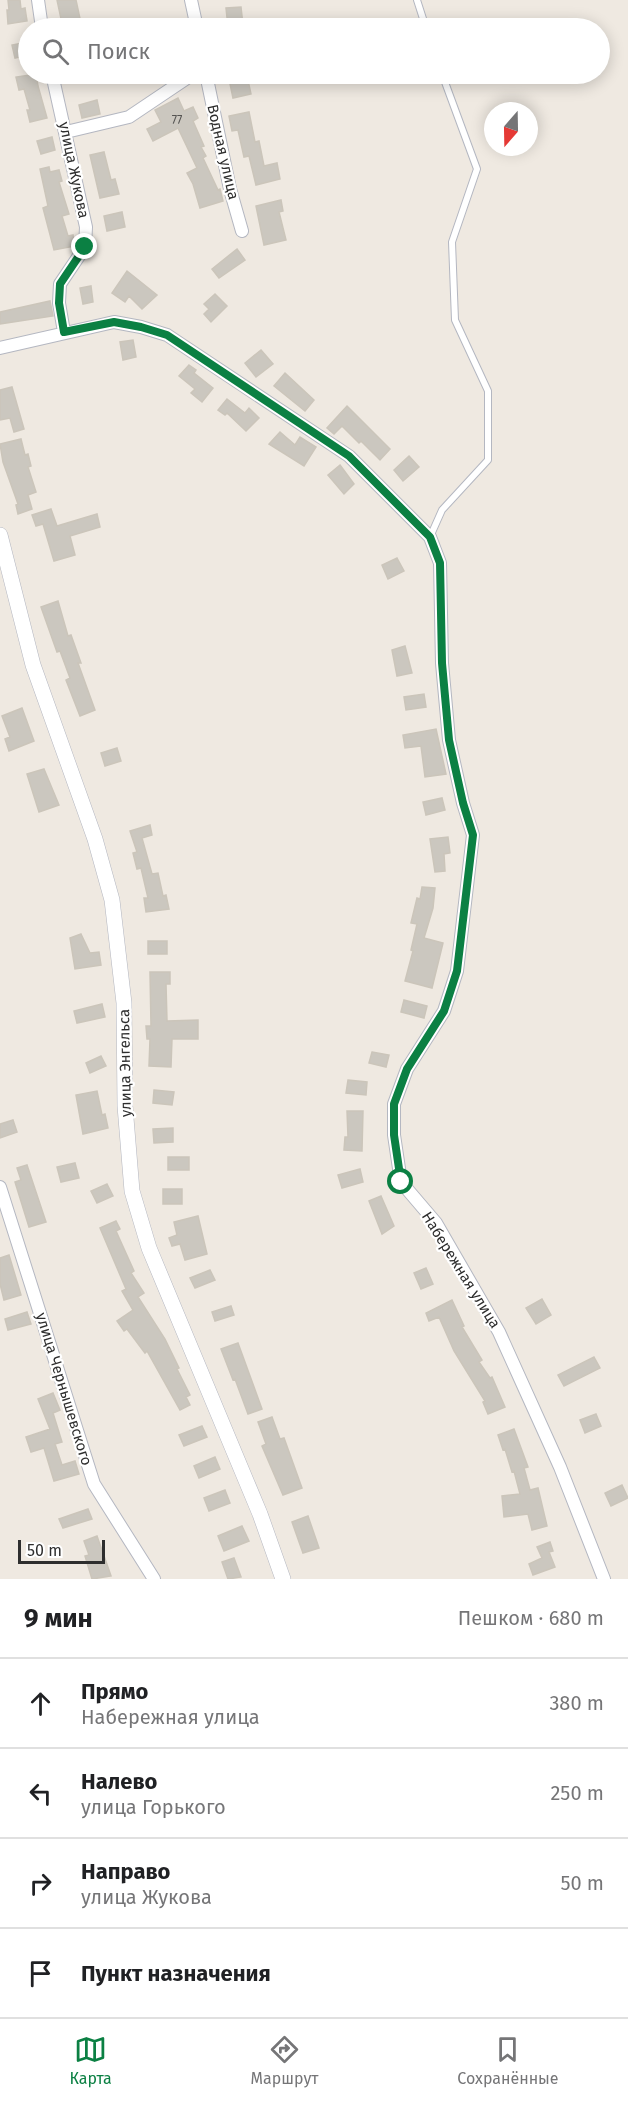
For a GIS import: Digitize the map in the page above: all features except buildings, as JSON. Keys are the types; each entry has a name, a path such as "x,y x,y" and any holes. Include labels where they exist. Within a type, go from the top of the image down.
{"street":[{"path":"38,0 41,18"},
{"path":"191,0 195,18"},
{"name":"улица Жукова","path":"54,84 86,227 85,247 60,284 59,303 64,332"},
{"path":"66,132 129,117 178,84"},
{"name":"Водная улица","path":"208,84 230,189 242,231"},
{"path":"0,348 114,322 167,335 349,456 430,537"},
{"name":"улица Энгельса","path":"0,536 33,665 95,839 112,900 124,1003 125,1106 132,1191 149,1248 260,1514 283,1579"},
{"name":"Набережная улица","path":"430,537 440,563 442,663 449,740 463,803 473,835 457,971 444,1011 407,1069 394,1104 394,1135 401,1182 436,1222 499,1332 560,1467 604,1579"},
{"name":"улица Чернышевского","path":"0,1186 94,1484 154,1579"}],"lane":[{"path":"417,0 423,18"},
{"path":"430,537 442,510 488,460 488,392 455,320 452,242 477,170 446,84"}],"route":[{"path":"85,247 60,284 59,303 64,332 114,322 167,335 349,456 411,521 430,537 440,563 442,663 449,740 463,803 473,835 457,971 444,1011 407,1069 394,1104 394,1135 401,1182"}]}
